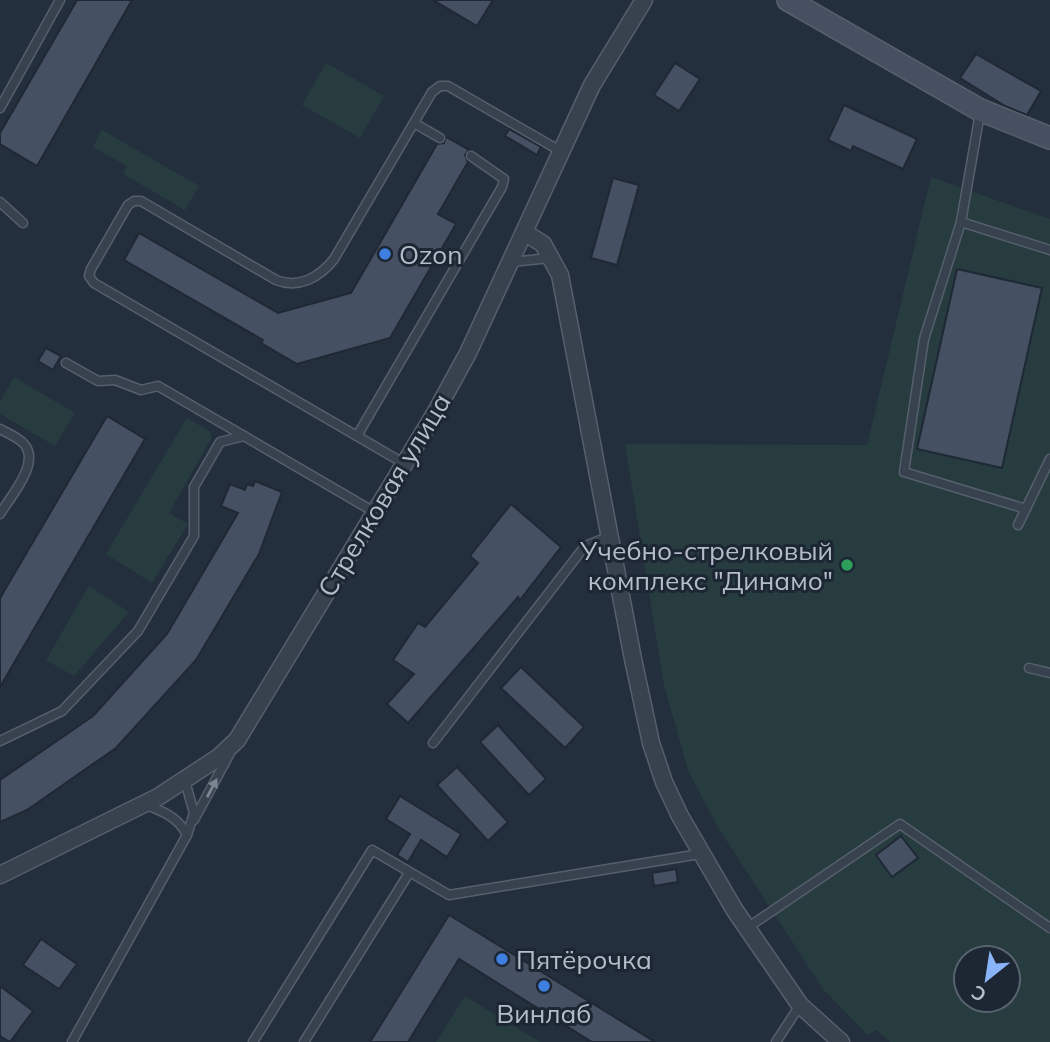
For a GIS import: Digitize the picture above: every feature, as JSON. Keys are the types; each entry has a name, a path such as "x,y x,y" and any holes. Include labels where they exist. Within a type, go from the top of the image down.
{"street":[{"name":"Стрелковая улица","path":"0,876 186,781 237,740 376,513 468,353 592,85 644,0"},
{"path":"788,0 981,110 1050,138"},
{"path":"524,232 543,244 560,275 651,743 664,782 700,854 747,928 800,1005 841,1042"}],"lane":[{"path":"0,108 60,0"},
{"path":"405,464 94,283 89,276 128,205 141,201 276,280 290,286 301,283 323,271 334,260 432,92 440,86 448,86 562,152"},
{"path":"981,110 961,222 923,339 904,472 1026,509"},
{"path":"414,123 440,138"},
{"path":"357,436 502,187 504,179 499,172 471,156"},
{"path":"0,202 23,223"},
{"path":"961,222 1050,250"},
{"path":"511,262 553,258"},
{"path":"66,363 99,382 115,380 141,390 158,386 376,513"},
{"path":"0,429 23,442 30,454 28,466 0,514"},
{"path":"0,741 62,710 138,631 194,536 194,487 220,442 244,436"},
{"path":"1018,525 1050,459"},
{"path":"433,743 585,546 610,536"},
{"path":"1028,668 1050,673"},
{"path":"72,1042 237,740"},
{"path":"186,781 194,813 187,835"},
{"path":"145,804 164,811 182,826 187,835"},
{"path":"747,928 900,824 1050,928"},
{"path":"253,1042 372,850 438,891 459,895 700,854"},
{"path":"304,1042 409,873"},
{"path":"776,1042 800,1005"}],"green space":[{"path":"326,63 384,96 360,138 302,105"},
{"path":"102,130 199,186 185,210 123,174 127,166 93,147"},
{"name":"Учебно-стрелковый комплекс \"Динамо\"","path":"931,177 1050,219 1050,1042 890,1042 876,1030 868,1035 823,989 717,826 688,770 664,685 625,444 867,445"},
{"path":"14,377 75,413 55,446 0,414 0,402"},
{"path":"187,418 211,432 211,439 169,513 188,524 152,583 106,554"},
{"path":"89,586 129,612 74,676 46,660"},
{"path":"465,996 540,1042 436,1042"}],"building":[{"path":"77,0 132,0 37,166 0,144 0,133"},
{"path":"433,0 493,0 477,26"},
{"path":"976,54 1041,91 1027,115 1005,106 960,78"},
{"path":"675,63 700,79 679,111 654,95"},
{"path":"844,105 917,139 903,169 853,146 851,151 828,140"},
{"path":"509,129 541,147 537,155 505,136"},
{"path":"446,137 469,150 465,155 468,162 438,214 456,224 390,338 297,364 261,343 263,340 124,260 139,233 278,313 351,293 437,144 444,143"},
{"path":"613,178 639,185 617,265 591,258"},
{"path":"957,269 1042,288 1002,468 917,449"},
{"path":"46,348 61,356 53,370 38,361"},
{"path":"107,416 145,439 0,687 0,598"},
{"path":"255,481 282,492 259,554 196,660 116,748 27,810 0,822 0,780 93,716 167,634 238,513 221,506 230,484 245,490 247,484 253,486"},
{"path":"511,504 561,547 520,600 518,597 408,723 387,704 414,674 393,660 418,623 425,627 478,563 470,556"},
{"path":"521,667 584,727 565,748 501,688"},
{"path":"498,725 546,779 529,795 480,742"},
{"path":"457,767 508,822 488,841 437,785"},
{"path":"400,796 461,834 447,857 421,840 408,862 397,855 410,834 386,819"},
{"path":"901,836 918,858 892,877 876,855"},
{"path":"676,869 678,882 654,886 652,873"},
{"path":"449,915 655,1042 592,1042 459,959 408,1042 370,1042"},
{"path":"41,939 77,964 59,989 23,965"},
{"path":"0,986 33,1011 10,1042 0,1036"}],"place":[{"name":"Ozon","path":"385,254"},
{"name":"Учебно-стрелковый комплекс \"Динамо\"","path":"847,565"},
{"name":"Пятёрочка","path":"502,959"},
{"name":"Винлаб","path":"544,986"}]}
